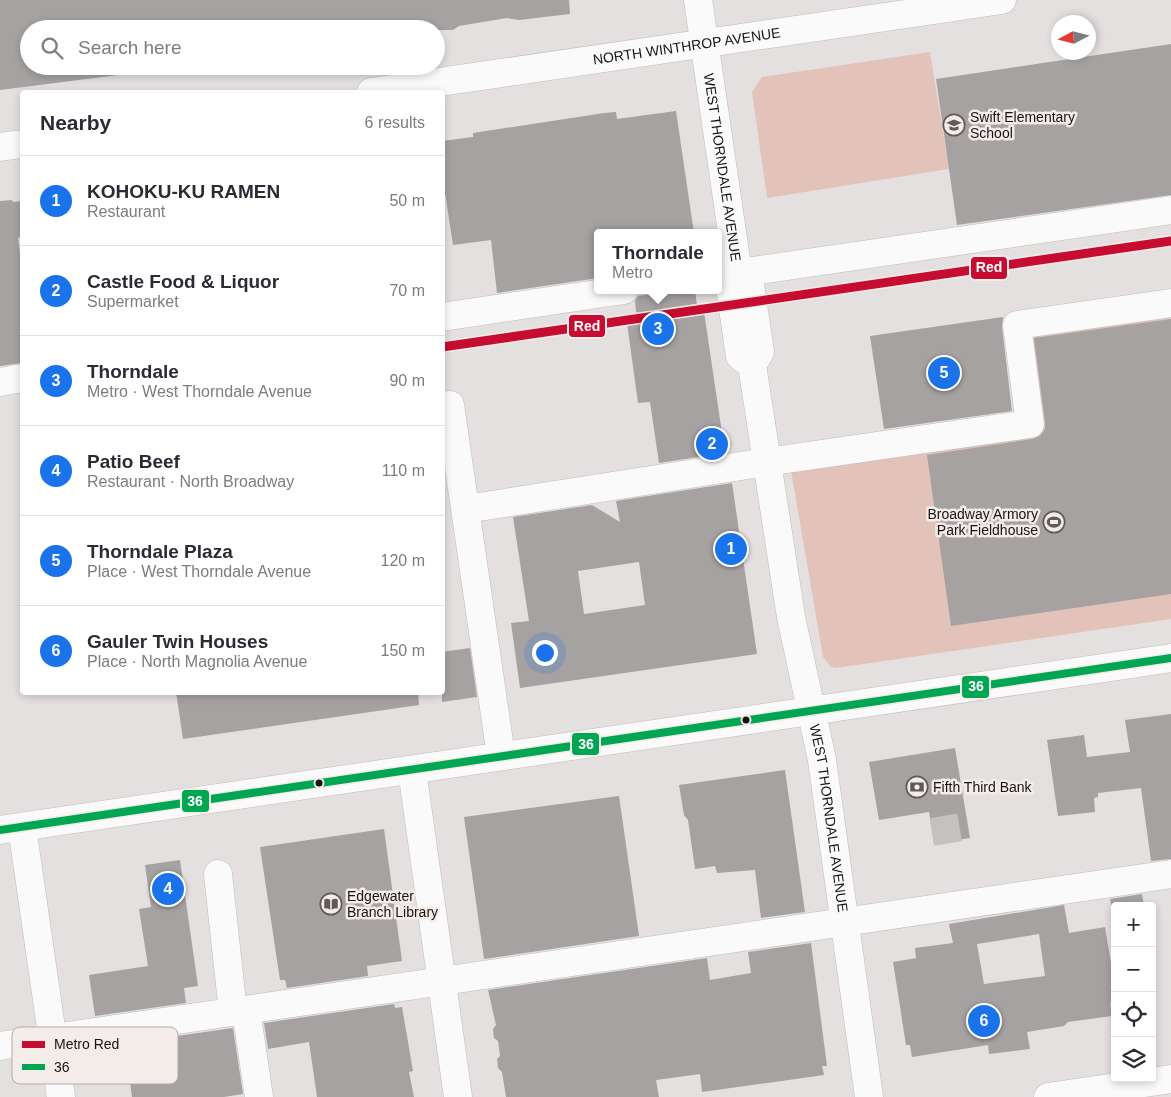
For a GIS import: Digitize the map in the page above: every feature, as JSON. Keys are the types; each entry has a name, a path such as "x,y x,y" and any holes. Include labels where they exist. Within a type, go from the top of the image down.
{"street":[{"name":"WEST THORNDALE AVENUE","path":"698,0 705,44 728,275 749,278 760,352 752,365 766,462 791,616 822,760 869,1097"},
{"name":"NORTH WINTHROP AVENUE","path":"385,90 1002,0"},
{"path":"0,147 20,144"},
{"path":"728,275 1171,210"},
{"path":"445,317 597,294"},
{"path":"466,509 766,462 1030,424 1017,325 1171,303"},
{"path":"0,382 20,378"},
{"path":"445,406 450,405 501,756"},
{"path":"51,1027 11,828 1171,658"},
{"path":"412,770 458,1097"},
{"path":"218,874 240,1011 259,1097"},
{"path":"129,1027 1171,874"},
{"path":"1048,1097 1171,1079"},
{"path":"59,1084 61,1097"}],"shaded area":[{"path":"930,52 949,169 767,198 752,92 762,77"},
{"path":"1171,289 1171,619 836,668 831,667 823,657 789,459 1030,424 1015,312"}],"building":[{"path":"0,0 569,0 570,14 519,20 507,18 459,26 453,30 445,30 445,20 20,20 20,75 118,75 0,90"},
{"path":"1171,44 1171,195 957,225 936,79 1064,60 1096,60 1096,55"},
{"path":"676,111 693,229 594,229 594,279 497,293 491,240 453,245 445,193 445,141 473,137 473,133 604,113 616,112 617,119"},
{"path":"0,201 20,201 20,238 18,238 20,253 20,363 0,366"},
{"path":"652,294 696,294 698,313 704,312 725,453 659,463 650,402 638,403 627,323 637,322 635,301 638,296"},
{"path":"1003,317 1002,327 1012,411 884,429 870,336"},
{"name":"Broadway Armory Park Fieldhouse","path":"1171,319 1171,594 951,626 927,455 1032,439 1040,436 1045,429 1045,422 1034,338"},
{"path":"732,483 757,654 520,688 511,623 529,621 513,517 592,505 620,522 616,501","holes":["639,562 645,605 584,614 578,571"]},
{"path":"470,648 477,697 442,702 442,695 445,695 445,652"},
{"path":"176,695 418,695 419,705 183,739"},
{"path":"1171,714 1171,859 1151,861 1141,788 1098,793 1098,797 1094,798 1095,812 1058,816 1047,740 1084,735 1087,757 1130,752 1125,720"},
{"name":"Fifth Third Bank","path":"955,748 970,838 934,844 929,812 879,820 869,762"},
{"path":"785,770 805,912 761,918 755,870 717,873 715,866 695,869 688,820 684,815 679,785"},
{"path":"619,796 639,936 484,959 464,817"},
{"name":"Edgewater Branch Library","path":"384,829 402,961 367,966 368,976 287,988 285,980 280,980 260,847"},
{"path":"180,860 198,986 184,988 186,1003 95,1016 89,975 148,966 139,909 151,907 145,865"},
{"path":"1142,894 1143,902 1111,902 1111,904 1110,899"},
{"path":"1064,905 1069,933 1105,927 1111,963 1111,1016 1068,1022 1064,1026 1027,1032 1030,1049 989,1054 988,1045 912,1057 910,1045 906,1045 893,962 916,958 915,948 953,943 949,924","holes":["1039,934 1045,976 984,984 977,944"]},
{"path":"811,943 827,1066 822,1066 824,1075 702,1092 700,1074 656,1080 659,1097 506,1097 502,1072 498,1068 497,1059 500,1056 498,1041 494,1038 493,1029 496,1025 488,990 707,958 710,980 751,973 748,952"},
{"path":"394,1004 395,1008 402,1007 413,1071 409,1072 414,1097 317,1097 309,1042 268,1049 264,1023"},
{"path":"233,1028 243,1094 224,1097 132,1097 130,1084 178,1084 178,1036"}],"tunnel":[{"path":"932,832 968,826"}],"metro line":[{"name":"Red","path":"445,347 1171,241"}],"transit line":[{"name":"36","path":"0,830 1171,658"}],"place":[{"name":"Swift Elementary School","path":"954,125"},
{"name":"Thorndale","path":"658,329"},
{"name":"Thorndale Plaza","path":"944,373"},
{"name":"Castle Food & Liquor","path":"712,444"},
{"name":"Broadway Armory Park Fieldhouse","path":"1054,522"},
{"name":"KOHOKU-KU RAMEN","path":"731,549"},
{"name":"Fifth Third Bank","path":"917,787"},
{"name":"Patio Beef","path":"168,889"},
{"name":"Edgewater Branch Library","path":"331,904"},
{"name":"Gauler Twin Houses","path":"984,1021"}]}
